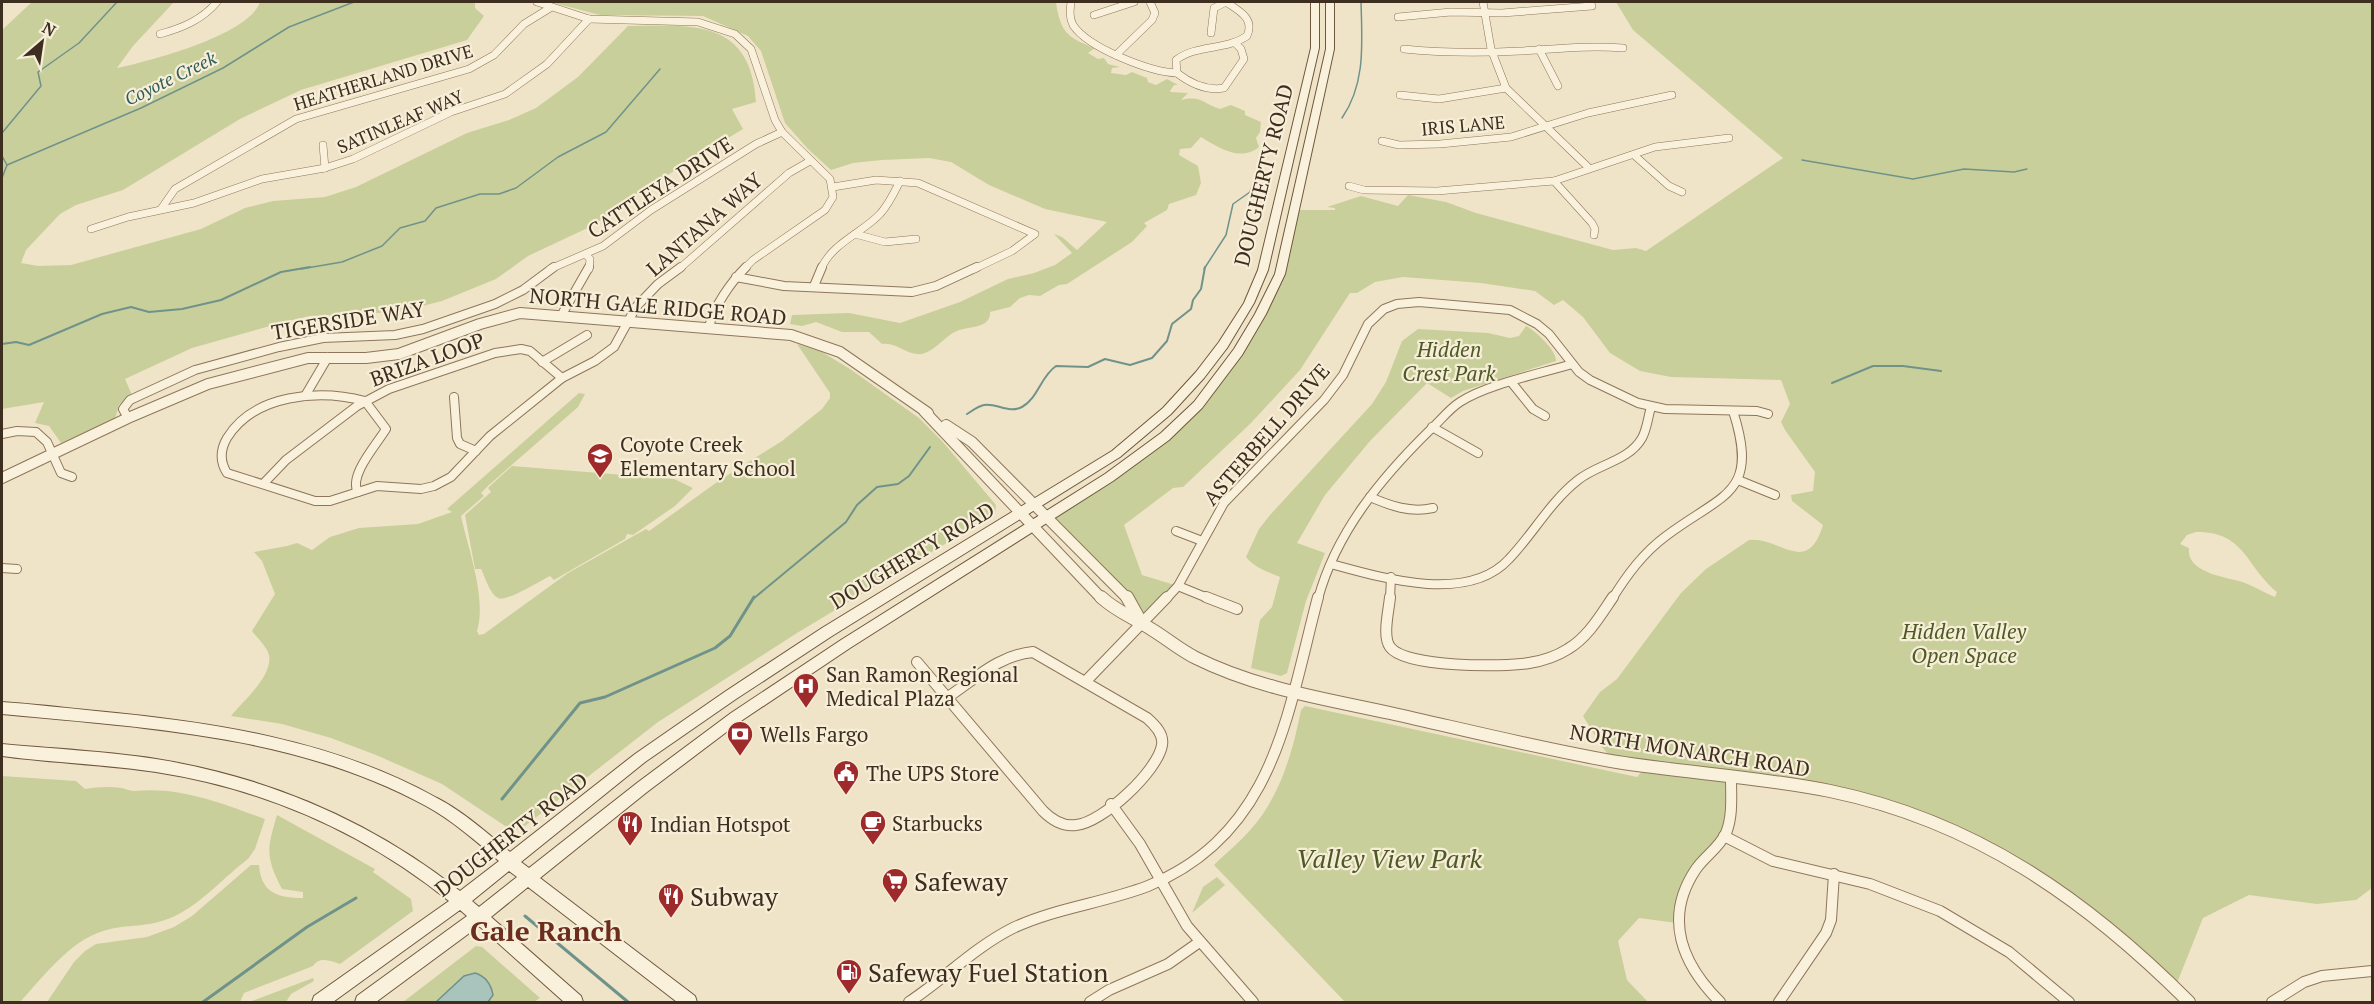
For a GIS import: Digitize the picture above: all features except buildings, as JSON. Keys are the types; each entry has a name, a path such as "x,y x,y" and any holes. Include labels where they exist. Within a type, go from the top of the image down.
{"main road":[{"name":"DOUGHERTY ROAD","path":"320,1002 383,959 640,758 731,694 827,632 1116,454 1167,411 1200,375 1223,345 1249,303 1263,270 1315,48 1315,2"},
{"name":"DOUGHERTY ROAD","path":"363,1002 478,916 655,775 740,714 837,649 1128,466 1182,421 1234,360 1265,309 1280,274 1330,49 1330,2"},
{"path":"2,708 236,733 288,744 339,760 379,776 434,804 689,1002"},
{"path":"2,750 155,766 204,774 299,804 386,847 460,901 575,1002"}],"street":[{"path":"160,34 196,21 217,2"},
{"path":"537,2 589,19 698,22 735,34 751,49 775,120 782,132 830,179 833,197 825,210 753,260 736,277 711,319 709,327"},
{"path":"1071,2 1070,19 1079,33 1125,61 1154,71 1177,73 1191,84 1203,88 1224,88 1244,59 1241,49 1235,43"},
{"path":"1094,15 1134,2"},
{"path":"1116,55 1154,19 1155,12 1150,2"},
{"path":"1177,73 1176,60 1184,53 1235,43 1248,34 1250,22 1244,14 1226,2 1214,8 1211,33"},
{"path":"1483,2 1491,50 1506,88 1589,168"},
{"path":"1398,17 1451,12 1592,6"},
{"name":"HEATHERLAND DRIVE","path":"161,209 175,189 296,119 469,69 494,56 524,24 550,8"},
{"name":"SATINLEAF WAY","path":"91,229 161,209 194,203 262,178 325,168 353,159 451,112 505,94 548,64 589,19"},
{"path":"1404,49 1432,52 1539,50 1597,46 1623,48"},
{"path":"1539,50 1558,86"},
{"path":"1400,94 1414,99 1438,98 1506,88"},
{"name":"IRIS LANE","path":"1382,141 1400,144 1440,144 1511,137 1588,112 1672,95"},
{"name":"CATTLEYA DRIVE","path":"561,316 589,268 590,260 586,255 633,226 651,210 756,144 782,132"},
{"path":"1349,186 1364,190 1437,191 1554,181 1589,168 1680,142 1729,138"},
{"path":"323,145 325,168"},
{"path":"1635,155 1669,186 1682,192"},
{"name":"LANTANA WAY","path":"627,322 636,307 658,284 684,265 789,173 810,161"},
{"path":"736,277 763,283 904,292 922,290 1012,251 1035,234 929,187 900,181 876,180 832,187"},
{"path":"814,286 824,262 834,250 884,210 900,181"},
{"path":"1554,181 1592,223 1595,229 1594,235"},
{"path":"633,226 643,230"},
{"path":"855,234 879,242 902,242 916,239"},
{"name":"TIGERSIDE WAY","path":"128,418 123,409 130,400 195,370 299,342 323,338 377,337 423,329 513,297 547,270 586,255"},
{"name":"ASTERBELL DRIVE","path":"1086,681 1178,586 1194,561 1217,512 1231,494 1331,392 1343,375 1368,324 1384,309 1397,304 1419,302 1510,310 1538,324 1549,334 1572,364 1590,380 1651,407 1767,414"},
{"name":"NORTH GALE RIDGE ROAD","path":"2,478 128,418 208,384 282,363 328,357 366,358 399,354 505,315 535,313 791,335 823,345 852,360 972,442 1046,517"},
{"name":"BRIZA LOOP","path":"562,378 530,351 521,349 495,353 388,389 365,400 356,397 290,397 248,414 232,427 219,456 227,473 315,501 330,501 377,486 421,489 434,486 451,477 476,451 562,378 595,361 614,347 627,322"},
{"path":"542,362 587,335"},
{"path":"305,396 328,357"},
{"path":"909,1002 923,997 961,961 1013,928 1124,895 1161,879 1208,852 1241,819 1268,775 1277,750 1314,608 1330,564 1350,526 1370,497 1394,466 1432,427 1468,396 1572,364"},
{"path":"1512,383 1533,409 1545,416"},
{"path":"454,397 457,438 460,444 476,451"},
{"path":"264,483 286,460 365,400 386,429 356,475 355,487 358,492"},
{"path":"1330,564 1433,585 1450,585 1475,580 1498,570 1551,507 1578,480 1634,448 1642,439 1651,407"},
{"name":"NORTH GALE RIDGE ROAD","path":"924,411 969,454 1021,513"},
{"path":"1391,577 1388,639 1390,648 1401,655 1423,660 1474,665 1527,663 1548,658 1569,648 1586,633 1636,564 1683,524 1717,505 1738,480 1744,456 1733,411"},
{"path":"1432,427 1478,453"},
{"path":"2,434 22,429 37,430 45,438 61,473 72,477"},
{"path":"1738,480 1775,495"},
{"path":"1370,497 1407,511 1419,512 1433,508"},
{"name":"NORTH MONARCH ROAD","path":"1021,513 1120,613 1196,658 1242,678 1292,692 1560,751 1852,796 1916,814 1959,832 2037,873 2109,926 2158,970 2189,1002"},
{"name":"NORTH MONARCH ROAD","path":"1046,517 1128,598 1142,624"},
{"path":"1176,531 1202,541"},
{"path":"2,568 17,569"},
{"path":"1178,586 1237,609"},
{"path":"917,662 1022,787 1056,822 1069,825 1082,824 1132,789 1159,755 1162,744 1160,732 1148,718 1033,652 1022,652 1008,657 948,697"},
{"path":"1720,1002 1710,993 1689,962 1677,923 1684,890 1696,869 1725,836 1730,812 1731,778"},
{"path":"1111,804 1137,837 1198,943 1253,1002"},
{"path":"1725,836 1755,854 1775,862 1834,874 1893,891 1946,914 1995,944 2053,987 2069,1002"},
{"path":"1779,1002 1826,933 1831,920 1834,874"},
{"path":"1090,1002 1108,990 1168,964 1198,943"},
{"path":"2273,1002 2304,982 2322,976 2373,971"}],"green space":[{"path":"32,2 174,2 133,46 117,68 174,53 219,36 252,14 260,2 475,2 475,8 484,16 467,40 301,90 240,119 123,190 76,205 60,214 26,250 21,263 38,266 71,265 201,229 245,208 273,201 325,197 356,187 467,133 509,120 536,108 578,77 628,26 696,28 714,32 730,41 743,55 752,75 756,102 732,109 743,129 638,193 594,225 528,256 496,279 442,301 399,312 310,316 192,348 125,379 132,395 119,405 115,419 61,443 49,426 35,423 44,402 2,409 2,30"},
{"path":"550,2 1056,2 1060,20 1066,32 1078,41 1095,48 1088,53 1098,59 1104,58 1108,64 1120,67 1112,68 1111,73 1126,75 1132,72 1147,78 1148,82 1156,85 1167,79 1178,85 1174,85 1171,92 1188,93 1181,100 1193,98 1220,109 1231,105 1245,111 1245,115 1261,122 1260,132 1256,138 1259,147 1244,153 1230,152 1201,137 1191,148 1180,149 1179,155 1198,166 1201,183 1196,195 1169,204 1167,210 1144,223 1147,226 1132,242 1067,284 1059,285 1040,296 1029,295 1020,298 1010,307 990,312 987,321 983,324 952,333 928,352 912,353 892,345 882,344 869,332 842,332 816,322 802,326 790,324 792,315 849,313 900,323 960,302 1008,279 1055,265 1072,253 1054,234 1062,237 1077,250 1107,222 1045,209 989,185 951,162 929,158 882,160 853,163 831,170 785,123 761,51 748,36 703,16 600,15"},
{"path":"1616,2 2372,2 2372,888 2356,900 2317,904 2249,895 2203,918 2175,988 2062,891 1895,807 1731,778 1724,836 1697,869 1677,923 1639,918 1618,941 1627,980 1648,1002 1345,1002 1214,865 1247,834 1270,803 1284,773 1301,710 1305,706 1637,777 1646,767 1614,761 1602,747 1583,716 1600,692 1617,679 1681,593 1706,569 1749,540 1801,552 1809,549 1817,540 1823,525 1792,501 1791,495 1813,491 1815,472 1781,422 1790,404 1781,380 1671,377 1640,371 1610,353 1583,317 1563,300 1554,305 1535,291 1481,283 1403,277 1375,282 1357,293 1350,293 1300,370 1251,423 1183,487 1173,488 1124,525 1142,575 1178,586 1142,624 1128,598 1046,517 1182,421 1265,309 1295,210 1335,210 1335,208 1327,207 1361,196 1398,206 1408,195 1446,202 1476,213 1613,250 1636,248 1646,251 1783,158 1633,30","holes":["2196,532 2225,537 2243,552 2277,592 2275,597 2245,583 2210,573 2194,564 2189,548 2180,544 2187,535"]},
{"name":"Hidden Crest Park","path":"1526,326 1545,342 1553,352 1556,361 1463,391 1451,398 1427,383 1370,441 1325,495 1297,543 1325,553 1306,601 1287,673 1281,676 1251,668 1260,620 1272,607 1280,577 1258,567 1246,557 1259,529 1270,515 1372,404 1386,382 1402,341 1418,329 1488,333 1510,338 1519,336"},
{"path":"797,344 822,352 919,418 942,441 996,505 995,514 797,633 658,722 521,829 511,830 442,784 376,755 331,738 282,724 231,716 262,680 269,663 268,652 252,631 275,594 262,561 254,552 297,543 312,550 330,537 359,528 418,524 452,512 447,509 579,393 585,394 578,407 489,485 481,493 484,496 461,516 478,589 480,604 477,631 479,635 484,634 568,573 646,529 649,531 720,480 782,441 822,409 830,398 830,393"},
{"path":"512,466 674,479 693,488 675,506 633,535 627,534 625,539 554,580 550,576 509,597 498,598 490,589 481,569 475,569 465,515 491,492 488,488"},
{"path":"2,776 76,781 85,789 112,787 133,791 169,791 218,802 265,819 255,849 248,859 185,911 165,920 112,929 91,936 68,951 20,1002 2,1002"},
{"path":"277,815 375,869 373,872 411,899 413,911 340,964 325,960 319,961 313,966 244,993 240,1002 47,1002 74,962 85,951 96,944 147,937 174,927 192,916 251,865 259,865 263,882 272,892 286,897 303,898 303,892 282,889 270,860 271,836"},
{"path":"1217,877 1225,885 1192,913 1203,887"},
{"path":"476,946 482,947 540,998 534,1002 403,1002"},
{"path":"313,978 314,981 291,994 286,1002 249,1002"}],"water":[{"path":"475,973 485,978 491,987 493,995 488,1002 436,1002 464,976"}],"waterway":[{"path":"2,137 2,133 41,86 38,72 79,43 117,2"},
{"name":"Coyote Creek","path":"7,165 141,108 223,68 289,27 354,2"},
{"path":"1342,118 1350,105 1359,77 1362,47 1361,2"},
{"path":"301,269 342,262 382,246 400,228 425,221 436,208 480,194 499,194 516,188 558,157 606,132 660,69"},
{"path":"2,156 7,165"},
{"path":"1205,268 1226,235 1233,204 1250,192 1262,157"},
{"path":"1802,160 1913,179 1964,169 2014,172 2027,169"},
{"name":"Coyote Creek","path":"2,178 7,165"},
{"path":"2,344 16,342 29,345 102,314 131,307 149,312 182,309 221,300 281,272 310,267"},
{"path":"967,414 984,405 1008,409 1022,407 1032,398 1056,366 1088,367 1105,359 1130,365 1152,358 1167,341 1172,324 1191,309 1193,300 1201,289 1205,268"},
{"path":"1832,383 1873,366 1903,366 1941,371"},
{"path":"753,599 846,522 857,505 877,487 898,484 909,476 930,447"},
{"path":"502,799 580,703 605,697 715,648 730,636 754,597"},
{"path":"203,1002 307,927 356,898"},
{"path":"525,916 628,1002"}],"place":[{"name":"Coyote Creek Elementary School","path":"600,479"},
{"name":"San Ramon Regional Medical Plaza","path":"806,709"},
{"name":"Wells Fargo","path":"740,757"},
{"name":"The UPS Store","path":"846,796"},
{"name":"Starbucks","path":"873,846"},
{"name":"Indian Hotspot","path":"630,847"},
{"name":"Safeway","path":"895,904"},
{"name":"Subway","path":"671,919"},
{"name":"Safeway Fuel Station","path":"849,995"}],"district":[{"name":"Gale Ranch","path":"546,930"}],"park label":[{"name":"Hidden Valley Open Space","path":"1964,643"},
{"name":"Valley View Park","path":"1389,858"}]}
